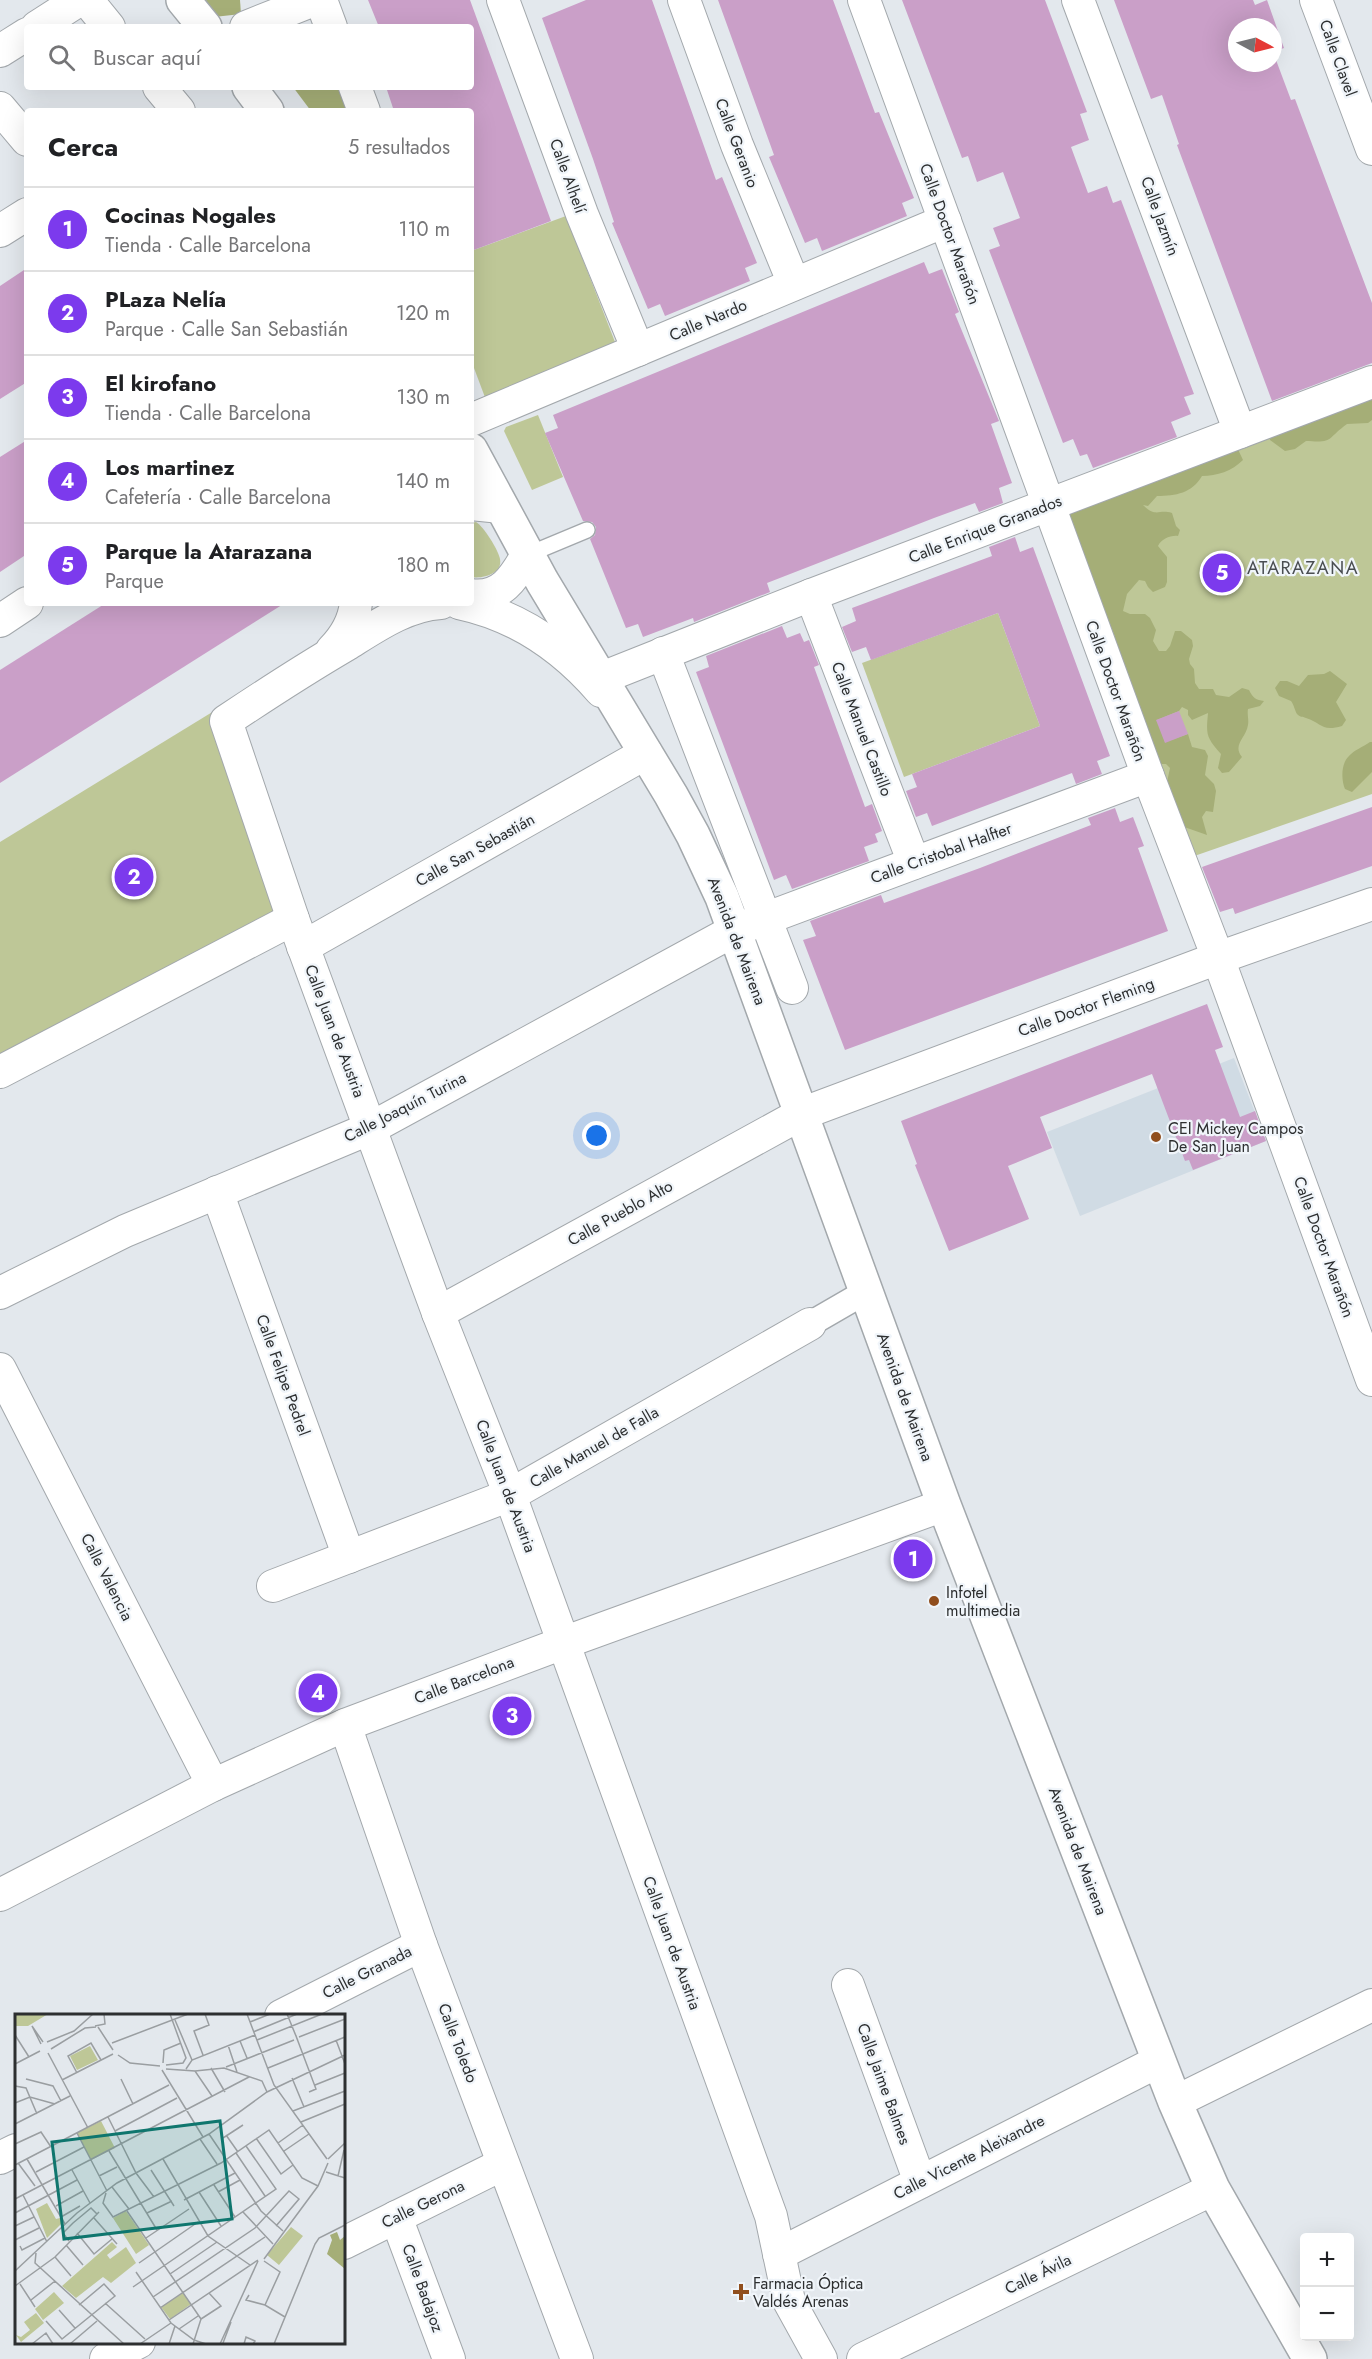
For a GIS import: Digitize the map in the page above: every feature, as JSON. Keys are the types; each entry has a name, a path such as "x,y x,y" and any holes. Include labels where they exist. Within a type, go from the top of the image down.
{"street":[{"path":"42,24 79,0"},
{"path":"87,0 107,24"},
{"path":"183,0 202,24"},
{"path":"254,24 314,0"},
{"path":"321,0 331,24"},
{"name":"Calle Alhelí","path":"503,0 582,214 638,350"},
{"name":"Calle Geranio","path":"684,0 737,145 794,284"},
{"name":"Calle Doctor Marañón","path":"864,0 1048,506 1218,958 1372,1380"},
{"name":"Calle Jazmín","path":"1078,0 1240,432"},
{"name":"Calle Clavel","path":"1316,0 1372,149"},
{"path":"0,51 24,36"},
{"path":"162,90 176,108"},
{"path":"251,90 265,108"},
{"path":"356,90 363,108"},
{"path":"0,108 24,136"},
{"path":"0,231 24,216"},
{"name":"Calle Nardo","path":"474,419 945,221"},
{"name":"Calle Enrique Granados","path":"599,679 810,595 1372,382"},
{"name":"Avenida de Mairena","path":"474,461 486,506 527,555 693,835 750,924 801,1113 944,1505 1159,2061 1213,2189 1310,2359"},
{"path":"474,597 507,586 515,577 527,555"},
{"name":"Calle Manuel Castillo","path":"810,595 914,863"},
{"path":"474,600 484,608 540,636 594,683 621,714"},
{"path":"0,621 24,605"},
{"path":"322,658 394,616 425,606"},
{"path":"322,658 340,642 356,610"},
{"path":"663,653 750,924 792,988"},
{"name":"Calle Juan de Austria","path":"322,658 225,721 298,933 438,1313 510,1495 771,2216 789,2301 821,2359"},
{"name":"Calle San Sebastián","path":"0,1072 298,933 646,753"},
{"name":"Calle Cristobal Halfter","path":"750,924 1148,776"},
{"name":"Calle Doctor Fleming","path":"801,1113 1218,958 1372,904"},
{"name":"Calle Joaquín Turina","path":"0,1293 125,1231 371,1128 750,924"},
{"name":"Calle Pueblo Alto","path":"438,1313 801,1113"},
{"name":"Calle Felipe Pedrel","path":"217,1192 349,1557"},
{"name":"Calle Manuel de Falla","path":"273,1586 510,1495 867,1292"},
{"name":"Calle Valencia","path":"0,1369 213,1785"},
{"name":"Calle Barcelona","path":"2,1888 213,1785 345,1725 563,1642 944,1505"},
{"name":"Calle Toledo","path":"345,1725 421,1945 577,2359"},
{"name":"Calle Granada","path":"285,2014 421,1945"},
{"name":"Calle Jaime Balmes","path":"848,1985 920,2182"},
{"path":"1175,2102 1372,2005"},
{"name":"Calle Vicente Aleixandre","path":"779,2254 1159,2061"},
{"path":"0,2158 15,2150"},
{"name":"Calle Gerona","path":"345,2242 503,2164"},
{"name":"Calle Ávila","path":"863,2359 1213,2189"},
{"name":"Calle Badajoz","path":"396,2217 449,2359"},
{"path":"106,2359 138,2344"}],"lane":[{"path":"527,555 587,530"}],"shaded area":[{"name":"CEI Mickey Campos De San Juan","path":"1234,1058 1266,1141 1080,1216 1047,1132"}],"green space":[{"path":"206,0 240,0 241,14 214,17 209,13"},
{"path":"295,90 341,90 349,108 309,108"},
{"path":"566,216 615,342 613,346 486,400 474,368 474,250"},
{"path":"1372,382 1372,794 1180,861 1048,506"},
{"path":"1372,391 1372,420 1368,423 1347,424 1330,439 1306,441 1295,449 1285,451 1270,440 1269,432"},
{"path":"538,415 563,477 532,490 504,431 506,427"},
{"path":"1234,441 1243,460 1234,467 1219,474 1202,476 1188,490 1177,494 1157,496 1148,506 1143,505 1154,512 1172,513 1176,526 1180,530 1178,536 1166,538 1158,546 1167,557 1165,587 1153,592 1145,581 1139,580 1127,594 1123,611 1130,614 1145,614 1150,618 1156,630 1153,641 1159,651 1166,651 1170,646 1175,631 1181,631 1192,640 1193,646 1189,659 1194,669 1195,683 1199,689 1213,689 1216,695 1229,697 1242,688 1249,690 1253,697 1264,701 1260,706 1248,709 1247,730 1238,749 1242,757 1229,772 1222,773 1218,768 1221,754 1208,735 1208,713 1192,720 1188,715 1188,710 1182,707 1179,711 1157,720 1165,742 1188,734 1192,747 1205,750 1208,756 1205,775 1214,784 1216,791 1213,812 1206,811 1202,817 1207,835 1173,823 1167,782 1170,768 1166,764 1151,764 1108,655 1115,637 1064,507"},
{"path":"474,522 482,528 500,559 495,572 486,576 474,577"},
{"path":"998,613 1040,726 904,777 862,663"},
{"path":"1330,671 1347,684 1336,702 1346,720 1342,726 1330,728 1300,716 1291,701 1279,696 1275,688 1280,681 1299,686 1308,675 1324,674"},
{"path":"214,711 279,912 0,1056 0,842"},
{"path":"1372,742 1372,772 1352,792 1345,789 1342,772 1346,759"}],"building":[{"path":"368,0 470,0 551,221 474,250 474,108 393,108 387,90 474,90 474,24 378,24"},
{"path":"586,0 652,0 716,180 722,177 757,263 745,268 750,281 665,316 660,304 648,309 612,223 614,222 593,159 542,18"},
{"path":"718,0 833,0 875,113 879,112 914,198 902,203 907,216 822,251 817,238 805,243 769,157 774,155"},
{"path":"902,0 1045,0 1087,112 1080,114 1089,140 1071,147 1088,193 1107,186 1113,203 1121,200 1194,394 1184,397 1191,414 1171,422 1177,437 1093,468 1087,454 1080,456 1073,439 1063,443 989,250 1000,246 993,228 1020,218 1003,172 977,182 968,156 962,158"},
{"path":"1114,0 1253,0 1255,5 1267,0 1273,18 1228,18 1228,72 1280,72 1291,100 1295,99 1372,303 1372,363 1272,401 1177,145 1179,144 1162,95 1151,99"},
{"path":"924,262 929,274 942,269 959,312 955,314 999,421 991,424 1012,483 999,488 1003,503 979,512 975,503 934,518 767,583 770,592 694,622 693,618 643,637 638,624 626,628 590,539 595,535 596,527 592,522 583,521 545,433 558,428 553,415"},
{"path":"24,270 24,384 0,399 0,286"},
{"path":"24,442 24,556 0,572 0,457"},
{"path":"1015,537 1020,552 1033,547 1110,756 1097,761 1102,774 1076,784 1072,773 932,826 927,813 916,817 906,791 917,787 912,774 1040,726 998,613 871,660 866,647 852,652 842,627 856,621 852,608 992,556 989,547"},
{"path":"101,606 280,606 0,783 0,670"},
{"path":"782,626 787,638 800,633 804,642 809,640 819,665 814,667 865,807 872,804 882,831 875,834 878,842 864,847 869,861 792,889 786,875 774,880 696,672 709,667 706,656"},
{"path":"1179,711 1188,734 1165,743 1156,720"},
{"path":"1372,807 1372,866 1235,914 1233,908 1220,912 1202,867"},
{"path":"1115,808 1120,822 1133,817 1144,846 1138,848 1168,931 845,1050 803,940 816,936 810,921 881,895 884,903 980,868 1091,825 1088,818"},
{"path":"1207,1004 1223,1047 1215,1050 1240,1117 1255,1111 1266,1141 1193,1170 1189,1160 1185,1161 1152,1074 1040,1117 1052,1148 1008,1166 1029,1219 949,1251 915,1165 917,1164 901,1121"}],"place":[{"name":"Parque la Atarazana","path":"1222,573"},
{"name":"PLaza Nelía","path":"134,877"},
{"name":"CEI Mickey Campos De San Juan","path":"1156,1137"},
{"name":"Cocinas Nogales","path":"913,1559"},
{"name":"Infotel multimedia","path":"934,1601"},
{"name":"Los martinez","path":"318,1693"},
{"name":"El kirofano","path":"512,1716"},
{"name":"Farmacia Óptica Valdés Arenas","path":"741,2292"}],"district":[{"name":"ATARAZANA","path":"1303,568"}]}
